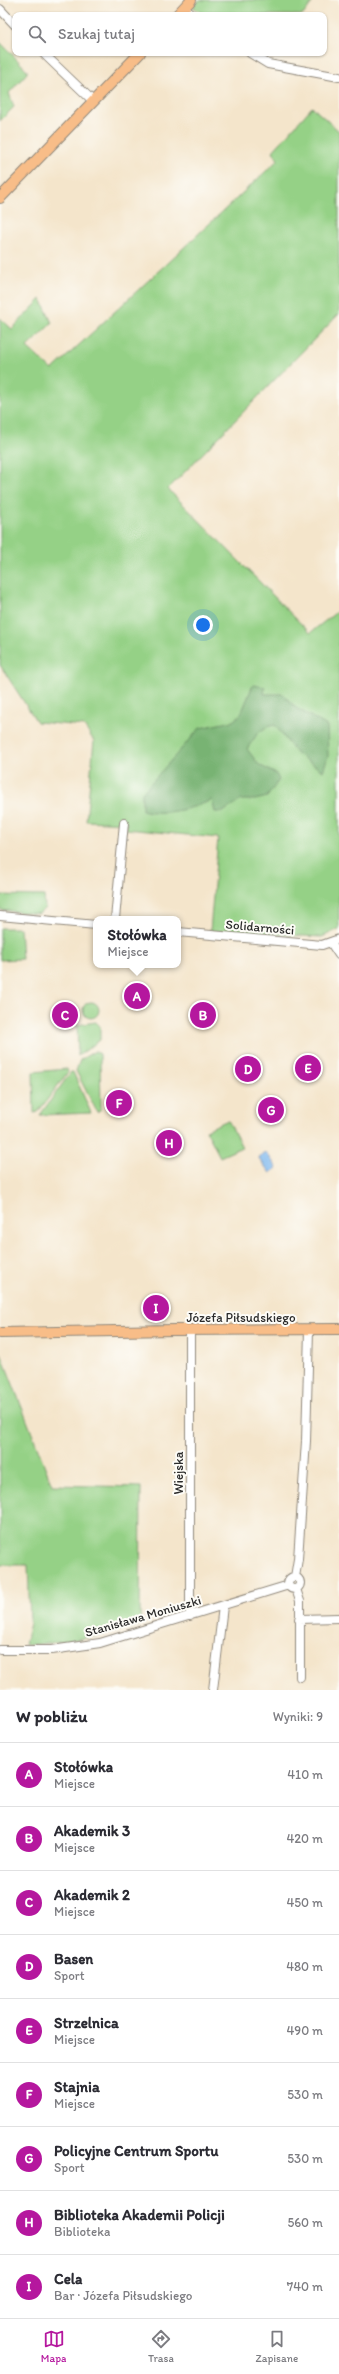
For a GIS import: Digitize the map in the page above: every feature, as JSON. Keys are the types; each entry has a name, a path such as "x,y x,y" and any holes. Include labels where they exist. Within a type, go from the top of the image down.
{"main road":[{"path":"0,198 137,56"},
{"name":"Józefa Piłsudskiego","path":"0,1333 190,1329 339,1330"}],"street":[{"path":"0,10 12,22"},
{"path":"46,56 94,101"},
{"path":"255,56 268,64 339,77"},
{"path":"115,916 124,823"},
{"path":"0,916 93,925"},
{"name":"Solidarności","path":"181,932 322,945 339,939"},
{"path":"330,943 339,955"},
{"name":"Wiejska","path":"190,1329 190,1616"},
{"path":"300,1677 300,1601 292,1587 300,1583 295,1577 298,1560 306,1441 309,1330"},
{"name":"Stanisława Moniuszki","path":"0,1650 75,1648 100,1643 292,1587"},
{"path":"213,1690 223,1606"},
{"path":"299,1619 339,1618"}],"green space":[{"path":"199,0 314,0 305,12 200,12 193,7"},
{"path":"0,42 27,70 27,73 9,93 14,107 0,121"},
{"path":"312,107 339,131 339,314 168,489 310,633 339,610 339,929 322,937 210,931 218,838 126,829 127,823 86,821 94,741 84,726 37,722 0,665 0,318 12,329 41,299 52,323 27,347 52,370 278,160 273,151"},
{"path":"253,685 265,687 264,694 283,694 296,708 327,726 328,756 323,771 296,753 275,725 270,726 258,733 247,749 259,765 276,774 279,780 267,797 255,800 241,800 223,812 215,812 212,800 177,811 150,812 142,810 142,793 200,728 233,721 241,714"},
{"path":"0,895 44,896 45,908 39,914 0,910"},
{"path":"0,928 20,928 22,959 0,960"},
{"path":"91,1002 97,1004 99,1010 97,1016 91,1018 85,1016 83,1010 85,1004"},
{"path":"96,1022 100,1026 100,1040 78,1056 77,1025"},
{"path":"95,1051 100,1054 101,1109 97,1112 76,1071 80,1060"},
{"path":"67,1069 68,1072 38,1112 34,1113 33,1072"},
{"path":"71,1072 73,1072 91,1113 40,1115"},
{"path":"228,1120 242,1147 220,1157 206,1130"},
{"path":"0,1351 52,1485 141,1487 140,1625 83,1638 54,1643 25,1645 30,1623 28,1565 0,1565"}],"water":[{"path":"266,1152 277,1168 270,1173 258,1157"}],"place":[{"name":"Stołówka","path":"137,996"},
{"name":"Akademik 2","path":"65,1015"},
{"name":"Akademik 3","path":"203,1015"},
{"name":"Strzelnica","path":"308,1068"},
{"name":"Basen","path":"248,1069"},
{"name":"Stajnia","path":"119,1103"},
{"name":"Policyjne Centrum Sportu","path":"271,1110"},
{"name":"Biblioteka Akademii Policji","path":"169,1143"},
{"name":"Cela","path":"156,1308"}]}
